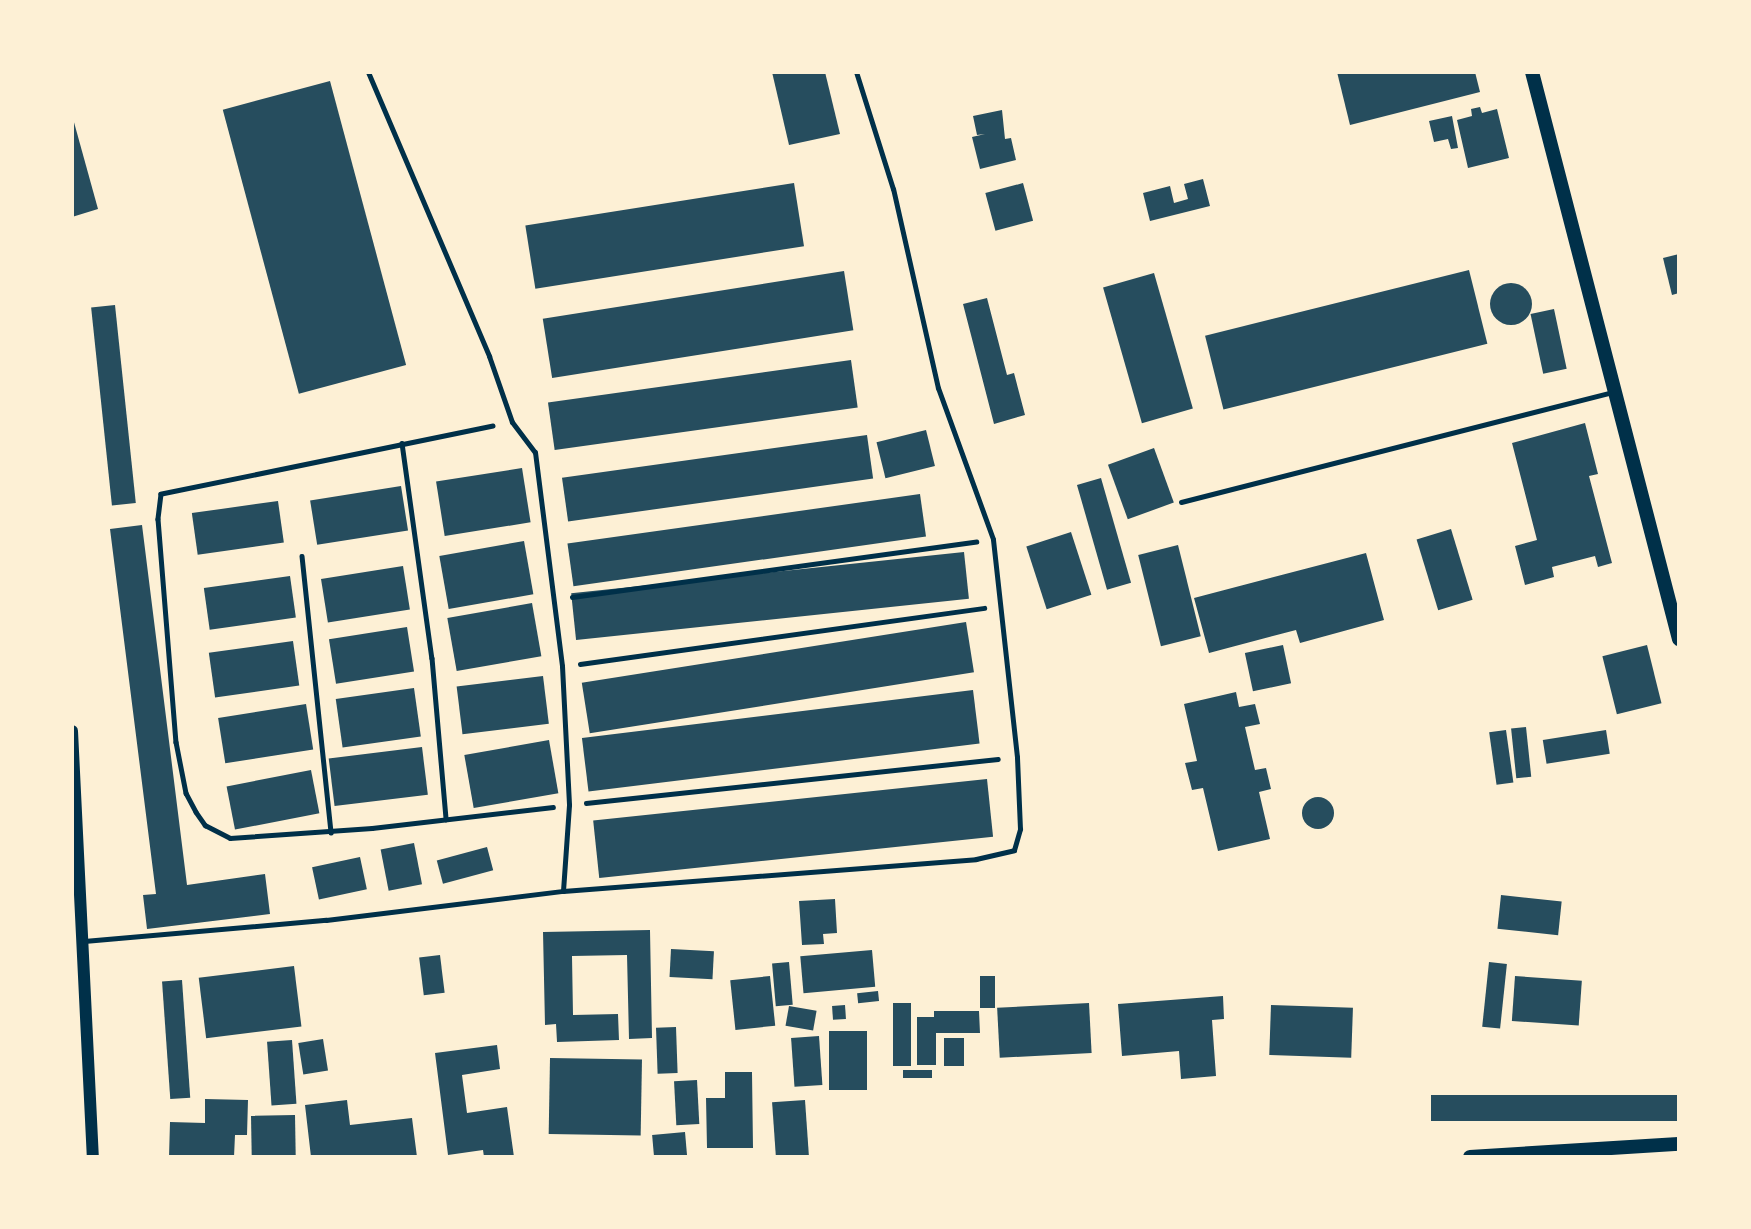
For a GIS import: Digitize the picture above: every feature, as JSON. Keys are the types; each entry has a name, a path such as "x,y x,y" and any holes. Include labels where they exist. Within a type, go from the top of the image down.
{"main road":[{"path":"1532,72 1679,639"},
{"path":"1470,1157 1679,1144"}],"street":[{"path":"72,731 93,1157"}],"lane":[{"path":"368,72 489,356 512,422 535,452 562,666 569,805 563,891"},
{"path":"84,941 326,920 563,891 963,860 1014,850 1020,828 1017,757 993,539 938,388 893,189 856,72"},
{"path":"1181,502 1615,391"}],"path":[{"path":"512,422 175,488 161,494 158,505 176,742 186,793 205,825 230,838 331,832 1017,757"},
{"path":"402,443 432,658 446,819"},
{"path":"554,600 993,539"},
{"path":"302,556 331,832"},
{"path":"562,666 1000,606"}],"building":[{"path":"772,72 825,72 840,134 789,145"},
{"path":"1337,72 1475,72 1480,92 1350,125"},
{"path":"330,81 406,365 299,394 223,110"},
{"path":"1480,107 1482,113 1497,109 1509,158 1468,168 1457,120 1472,116 1471,109"},
{"path":"1002,110 1005,139 1011,138 1016,160 980,169 972,137 985,134 977,135 973,116"},
{"path":"72,115 98,209 72,217"},
{"path":"1452,116 1458,148 1451,149 1448,139 1434,142 1429,121"},
{"path":"1203,179 1210,206 1150,221 1143,193 1170,186 1174,203 1188,199 1184,184"},
{"path":"794,183 804,246 535,289 525,226"},
{"path":"1023,183 1033,221 995,231 985,193"},
{"path":"1679,254 1679,293 1672,295 1663,258"},
{"path":"1469,270 1487,344 1223,410 1205,336"},
{"path":"844,271 853,330 552,378 543,319"},
{"path":"1154,273 1193,409 1142,423 1103,288"},
{"path":"1511,283 1526,289 1532,304 1526,319 1511,325 1496,319 1490,304 1496,289"},
{"path":"987,298 1007,375 1014,373 1025,415 994,424 963,304"},
{"path":"115,305 136,503 112,505 91,308"},
{"path":"1554,309 1567,369 1543,374 1531,314"},
{"path":"851,360 858,408 555,450 548,403"},
{"path":"1585,423 1598,474 1589,476 1612,563 1598,567 1595,556 1552,567 1554,577 1525,585 1515,546 1537,540 1512,443"},
{"path":"926,430 935,466 885,478 877,442"},
{"path":"867,435 873,479 568,521 562,478"},
{"path":"1154,448 1174,503 1128,519 1108,465"},
{"path":"522,468 531,522 445,536 436,482"},
{"path":"1101,478 1131,583 1107,590 1077,485"},
{"path":"401,486 408,530 317,545 310,500"},
{"path":"920,494 926,537 573,586 567,544"},
{"path":"278,501 284,543 198,555 192,513"},
{"path":"142,525 187,885 265,874 270,914 147,929 143,895 156,894 110,529"},
{"path":"1451,529 1473,600 1438,610 1417,540"},
{"path":"1071,532 1091,595 1047,609 1026,547"},
{"path":"524,541 533,594 449,609 439,556"},
{"path":"1178,545 1201,636 1161,646 1138,555"},
{"path":"964,552 969,599 576,640 571,593"},
{"path":"1366,553 1384,620 1300,643 1296,630 1209,653 1194,598"},
{"path":"403,566 410,609 328,622 321,579"},
{"path":"290,576 296,618 210,630 204,588"},
{"path":"532,603 541,656 457,671 447,618"},
{"path":"966,622 974,672 590,733 582,683"},
{"path":"407,627 414,671 336,684 329,639"},
{"path":"293,641 299,686 215,697 209,653"},
{"path":"1283,645 1291,683 1253,691 1245,653"},
{"path":"1647,645 1662,703 1617,714 1602,656"},
{"path":"543,676 549,724 462,734 457,687"},
{"path":"414,688 421,737 343,748 336,699"},
{"path":"973,690 980,744 589,792 582,738"},
{"path":"1236,692 1239,707 1255,704 1260,724 1245,727 1255,770 1266,768 1271,789 1259,792 1270,839 1218,851 1203,788 1192,790 1185,763 1197,761 1184,704"},
{"path":"306,704 313,749 225,763 218,718"},
{"path":"1526,727 1531,777 1516,778 1511,729"},
{"path":"1506,730 1513,782 1497,785 1489,732"},
{"path":"1606,730 1610,754 1547,764 1543,740"},
{"path":"549,740 558,793 474,808 464,755"},
{"path":"422,747 428,795 335,806 329,758"},
{"path":"311,770 319,813 235,830 227,786"},
{"path":"987,779 993,837 599,878 593,820"},
{"path":"1318,797 1330,801 1334,813 1330,825 1318,829 1306,825 1302,813 1306,801"},
{"path":"414,843 422,884 389,891 381,849"},
{"path":"487,847 493,870 443,884 437,860"},
{"path":"360,857 367,889 319,899 312,867"},
{"path":"1501,895 1562,901 1558,935 1497,929"},
{"path":"835,899 837,933 823,934 824,944 802,945 799,901"},
{"path":"650,930 652,1038 629,1039 627,955 572,956 573,1015 618,1014 619,1040 557,1042 556,1024 545,1025 543,932"},
{"path":"671,949 714,951 712,979 670,977"},
{"path":"872,950 875,987 803,993 800,956"},
{"path":"440,955 445,993 424,995 419,958"},
{"path":"789,962 793,1005 776,1006 772,963"},
{"path":"1489,962 1507,964 1500,1029 1482,1027"},
{"path":"294,966 301,1027 206,1038 199,978"},
{"path":"770,976 775,1026 735,1030 730,980"},
{"path":"980,976 995,976 995,1008 980,1008"},
{"path":"1515,976 1582,981 1579,1026 1512,1021"},
{"path":"182,980 190,1098 170,1099 162,981"},
{"path":"878,991 879,1001 858,1003 857,993"},
{"path":"1223,996 1224,1019 1212,1020 1216,1076 1181,1079 1179,1051 1122,1056 1118,1004"},
{"path":"893,1003 911,1003 911,1066 893,1066"},
{"path":"1089,1003 1092,1053 1000,1058 997,1008"},
{"path":"845,1005 846,1019 833,1020 832,1006"},
{"path":"1271,1005 1353,1008 1351,1058 1269,1055"},
{"path":"789,1006 817,1011 813,1031 786,1026"},
{"path":"934,1011 979,1011 980,1033 936,1033 936,1065 917,1065 917,1017 934,1017"},
{"path":"676,1027 678,1073 658,1074 656,1028"},
{"path":"829,1031 867,1031 867,1090 829,1090"},
{"path":"819,1036 822,1085 794,1087 791,1038"},
{"path":"944,1038 964,1038 964,1066 944,1066"},
{"path":"323,1039 328,1071 303,1075 298,1043"},
{"path":"292,1040 296,1104 272,1106 267,1042"},
{"path":"497,1045 500,1069 462,1075 467,1113 507,1107 514,1157 484,1157 483,1150 448,1155 435,1053"},
{"path":"550,1058 642,1060 641,1136 549,1134"},
{"path":"903,1070 932,1070 932,1078 903,1078"},
{"path":"725,1072 752,1072 753,1148 707,1148 706,1098 725,1098"},
{"path":"697,1080 699,1124 676,1125 674,1081"},
{"path":"1431,1095 1679,1095 1679,1121 1431,1121"},
{"path":"205,1099 248,1100 247,1135 235,1135 234,1157 169,1157 170,1122 205,1123"},
{"path":"347,1100 350,1125 412,1118 417,1157 311,1157 305,1105"},
{"path":"805,1100 809,1157 776,1157 772,1102"},
{"path":"295,1115 296,1157 252,1157 251,1116"},
{"path":"685,1132 687,1157 654,1157 652,1135"}]}
